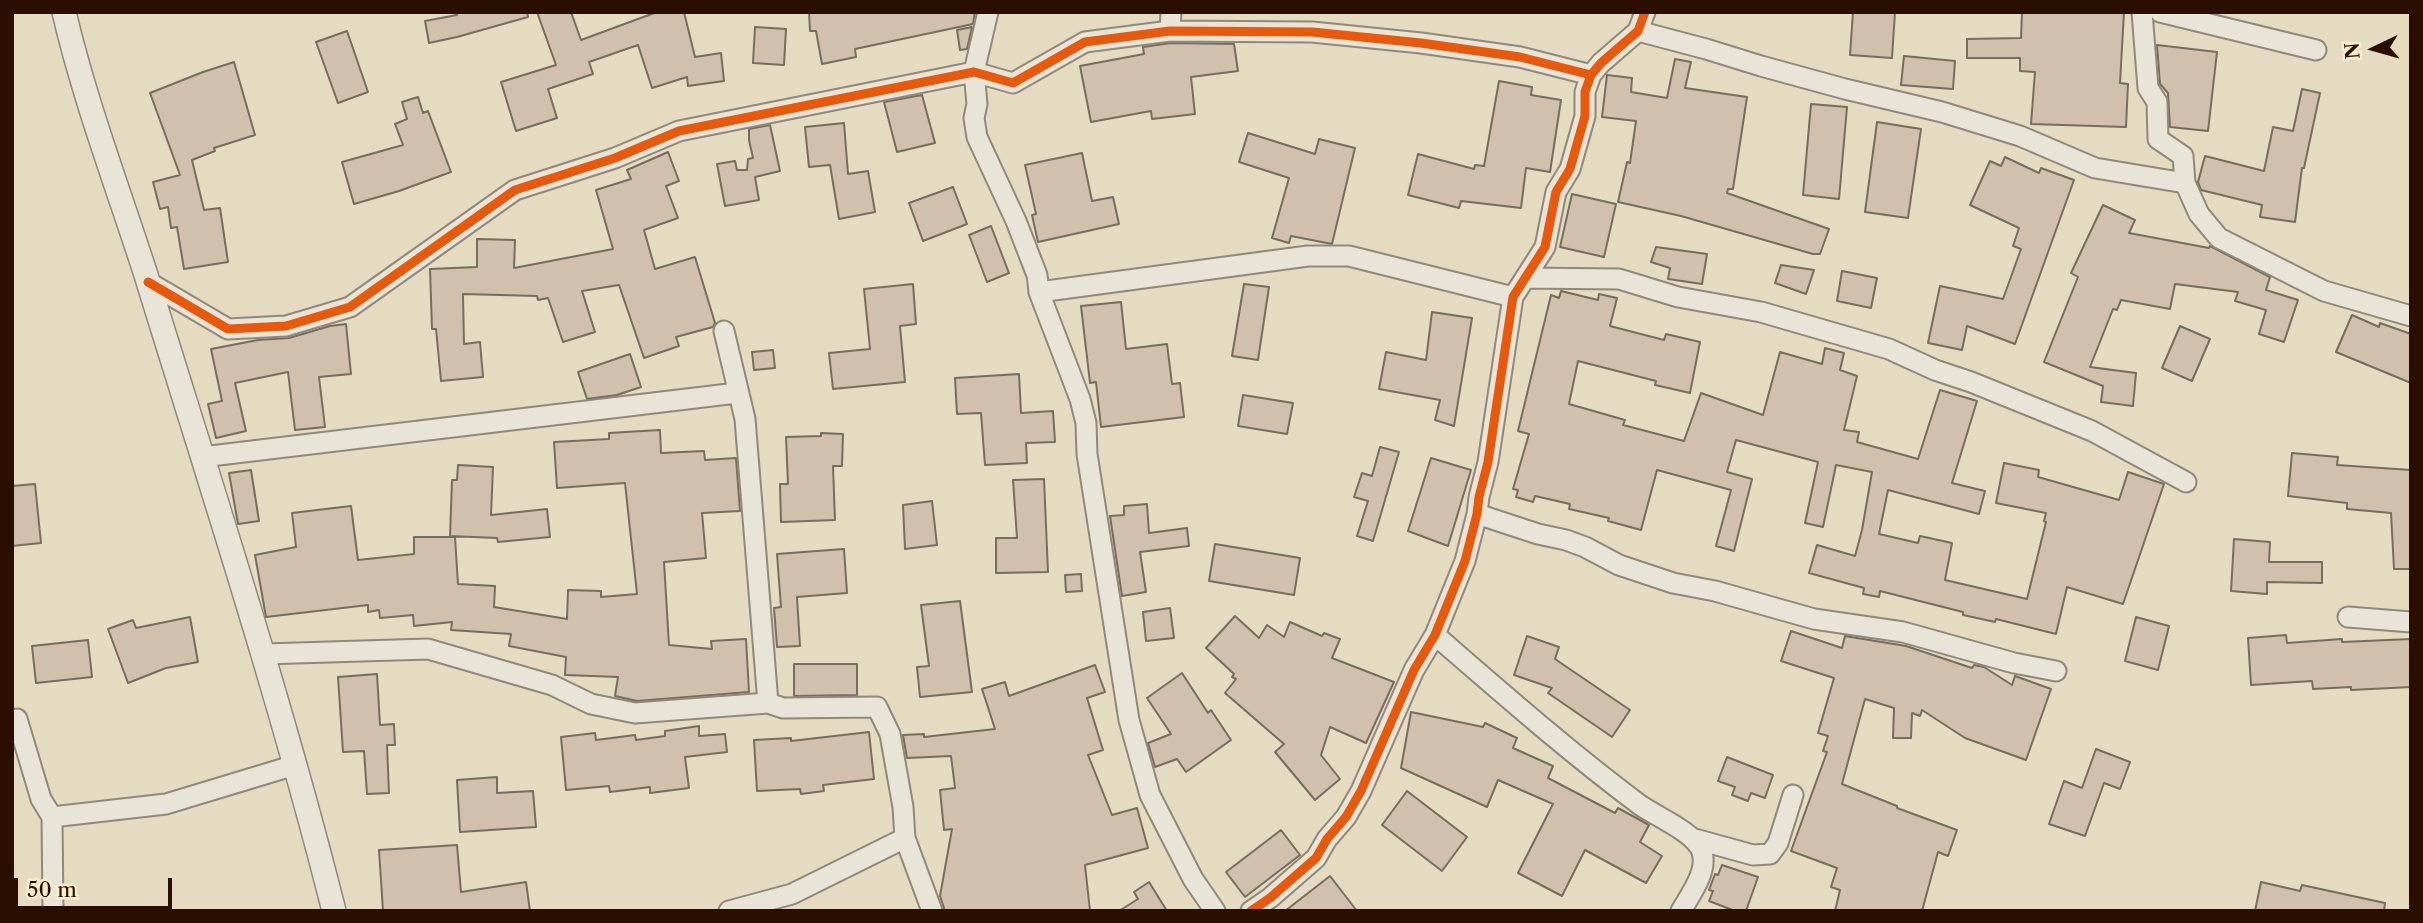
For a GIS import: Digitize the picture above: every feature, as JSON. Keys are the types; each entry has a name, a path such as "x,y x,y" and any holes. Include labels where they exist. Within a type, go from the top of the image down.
{"street":[{"path":"64,12 78,71 148,282 263,654 334,911"},
{"path":"988,12 974,72 976,137 1016,221 1037,275 1039,292 1080,399 1086,423 1087,454 1129,720 1150,795 1193,878 1215,911"},
{"path":"1251,911 1316,858 1327,839 1346,817 1361,791 1414,670 1435,635 1465,561 1477,514 1488,462 1513,297 1545,247 1556,192 1570,169 1585,116 1585,92 1591,75 1601,63 1638,32 1645,12"},
{"path":"2142,12 2148,88 2157,102 2158,139 2183,156 2185,183 2199,214 2219,238 2324,291 2411,316"},
{"path":"2160,12 2316,50"},
{"path":"148,282 228,329 286,326 350,307 515,190 615,158 679,131 974,72 1013,83 1085,42 1170,21 1421,43 1520,57 1591,75"},
{"path":"1638,32 1706,48 1773,70 1955,116 2020,136 2095,168 2185,183"},
{"path":"1039,292 1308,256 1349,256 1513,297"},
{"path":"1526,278 1619,279 1678,296 1761,312 1889,349 1935,370 2092,431 2186,482"},
{"path":"724,331 745,419 768,703"},
{"path":"202,457 737,393"},
{"path":"1477,514 1566,540 1619,565 1673,583 1715,591 1814,619 1903,632 2014,663 2056,671"},
{"path":"2348,617 2411,622"},
{"path":"1435,635 1594,771 1647,810 1695,839 1753,855 1770,854 1778,843 1793,795"},
{"path":"263,654 428,649 552,685 592,704 635,713 768,703 783,708 877,708 890,734 903,807 905,838 932,911"},
{"path":"17,719 41,799 52,817 53,911"},
{"path":"52,817 166,804 295,765"},
{"path":"729,911 792,894 905,838"},
{"path":"1681,911 1696,886 1703,863 1702,852 1695,839"}],"building":[{"path":"456,12 527,12 528,17 429,43 425,21 457,15"},
{"path":"537,12 571,12 581,40 657,12 684,12 695,57 721,53 724,81 688,86 687,77 652,88 638,45 589,62 593,74 548,89 557,118 516,131 501,82 556,65"},
{"path":"809,12 975,12 973,24 855,49 856,57 822,64 816,31 810,31"},
{"path":"1853,12 1895,12 1892,58 1850,55"},
{"path":"2022,12 2124,12 2120,83 2128,84 2126,127 2031,124 2035,72 2020,71 2020,58 1967,58 1967,39 2021,38"},
{"path":"755,27 786,29 784,65 753,63"},
{"path":"972,27 967,49 960,50 957,30"},
{"path":"347,31 368,92 338,103 316,42"},
{"path":"1171,43 1234,44 1238,71 1191,77 1195,114 1152,119 1151,111 1091,122 1080,66 1144,54 1143,47"},
{"path":"2157,45 2217,52 2208,131 2170,127 2168,93 2160,84"},
{"path":"1904,56 1955,61 1953,89 1901,85"},
{"path":"1675,59 1691,62 1685,88 1747,97 1733,189 1728,189 1727,193 1829,229 1820,254 1681,216 1618,202 1627,162 1630,163 1636,121 1602,117 1607,75 1632,78 1631,92 1667,98"},
{"path":"234,62 255,135 214,148 215,151 192,160 204,210 220,208 228,262 184,269 177,227 171,228 168,207 160,209 153,182 180,175 150,93"},
{"path":"1499,81 1532,87 1531,95 1561,100 1550,172 1526,168 1521,208 1461,201 1459,208 1408,195 1418,154 1474,169 1475,165 1484,166"},
{"path":"2302,89 2320,93 2302,168 2295,222 2260,217 2262,205 2201,190 2198,182 2205,156 2264,171 2273,127 2293,131"},
{"path":"922,95 935,143 897,152 884,102"},
{"path":"418,97 423,113 428,111 451,172 354,204 342,162 403,145 395,124 407,119 402,102"},
{"path":"1811,104 1847,107 1839,199 1803,195"},
{"path":"1877,122 1921,129 1908,218 1865,212"},
{"path":"844,123 848,174 868,171 875,212 839,219 830,165 809,167 805,127"},
{"path":"770,125 780,171 755,177 759,200 725,206 717,164 735,161 737,170 747,170 748,159 753,158 749,129"},
{"path":"1248,133 1315,154 1319,139 1355,148 1332,244 1291,236 1289,243 1272,238 1289,178 1239,162"},
{"path":"668,152 679,181 666,186 678,218 644,230 655,269 695,257 715,323 713,327 676,337 679,346 644,358 619,285 582,291 595,332 563,342 548,298 538,300 537,296 463,294 464,344 480,342 483,377 441,381 436,329 432,329 430,269 477,267 477,239 515,240 514,268 613,249 596,190 631,179 627,170"},
{"path":"1082,153 1092,201 1113,197 1119,224 1038,242 1032,215 1036,214 1025,165"},
{"path":"2005,157 2039,173 2041,168 2074,180 2015,344 1967,326 1962,350 1928,343 1940,286 2003,299 2021,249 2013,246 2019,228 1970,205 1990,161 2001,166"},
{"path":"953,187 967,224 923,241 909,203"},
{"path":"1572,194 1616,204 1604,257 1560,247"},
{"path":"2103,205 2135,220 2129,233 2209,248 2210,246 2270,277 2266,290 2298,300 2284,342 2259,334 2266,310 2235,301 2238,292 2175,284 2170,309 2121,300 2117,310 2113,309 2090,367 2136,373 2133,406 2101,402 2103,386 2044,362 2078,277 2071,273"},
{"path":"991,226 1009,273 987,282 969,235"},
{"path":"1656,247 1707,254 1702,284 1668,279 1670,268 1651,262"},
{"path":"1781,265 1814,270 1806,294 1775,283"},
{"path":"1842,271 1877,278 1871,308 1837,301"},
{"path":"913,284 916,324 900,326 905,382 833,389 829,353 870,349 864,289"},
{"path":"1244,284 1269,287 1258,360 1232,356"},
{"path":"1561,291 1598,300 1599,294 1617,298 1610,326 1664,340 1666,334 1700,342 1690,393 1655,385 1656,381 1578,361 1569,404 1625,420 1623,425 1684,441 1701,393 1763,415 1780,352 1822,364 1825,348 1844,353 1840,370 1857,376 1844,430 1859,432 1857,442 1918,459 1940,390 1977,401 1952,483 1985,491 1979,514 1888,490 1879,534 1918,543 1920,536 1952,543 1945,580 2027,599 2046,513 1996,503 2004,463 2039,470 2038,477 2119,500 2128,472 2164,484 2123,604 2067,587 2056,634 1996,619 1995,622 1963,615 1963,612 1880,591 1879,597 1863,594 1864,588 1809,573 1817,545 1855,556 1872,472 1836,465 1823,527 1805,523 1818,462 1736,440 1727,472 1752,479 1734,551 1716,546 1731,490 1657,470 1641,530 1608,521 1609,518 1569,509 1570,504 1535,496 1533,502 1516,497 1518,490 1513,489 1529,434 1518,431 1551,295 1559,298"},
{"path":"1121,302 1126,349 1167,344 1172,384 1180,383 1184,417 1101,427 1096,382 1090,383 1081,306"},
{"path":"1432,312 1472,318 1454,426 1435,420 1440,400 1379,389 1386,352 1426,360"},
{"path":"2352,315 2379,327 2380,323 2411,334 2411,383 2336,352"},
{"path":"346,324 351,374 319,377 325,427 295,430 288,372 235,383 246,431 216,438 208,404 222,401 211,349 258,340 289,338"},
{"path":"2180,326 2210,339 2192,381 2162,368"},
{"path":"773,350 775,368 754,370 752,352"},
{"path":"630,354 641,387 617,395 587,399 578,372"},
{"path":"1019,374 1021,413 1053,411 1055,442 1026,443 1027,463 985,465 981,413 957,414 955,378"},
{"path":"1243,395 1293,403 1287,434 1238,426"},
{"path":"660,430 661,453 704,451 705,460 736,458 740,511 702,513 706,558 664,562 669,645 712,649 711,641 746,639 749,692 637,701 615,696 618,677 565,675 566,657 509,646 511,634 451,630 452,622 414,626 413,615 380,618 379,610 368,612 368,605 266,617 255,555 296,547 292,513 351,506 358,560 414,554 414,537 455,537 458,584 495,586 494,607 567,619 568,590 601,591 601,597 637,594 625,483 557,488 554,442 609,439 609,433"},
{"path":"821,433 843,434 842,466 833,466 835,520 781,522 780,484 788,484 786,437 821,436"},
{"path":"1380,447 1399,452 1373,541 1357,536 1368,501 1354,497 1362,473 1372,476"},
{"path":"2292,453 2338,457 2337,465 2411,470 2411,569 2394,569 2391,513 2347,509 2347,503 2288,496"},
{"path":"1431,458 1471,470 1448,546 1408,531"},
{"path":"458,465 493,467 491,515 547,509 550,537 498,542 497,538 450,536 452,480 457,480"},
{"path":"251,470 259,521 238,524 229,473"},
{"path":"1044,479 1048,572 996,573 996,538 1017,538 1013,480"},
{"path":"35,484 41,543 12,546 12,486"},
{"path":"932,501 937,545 905,549 903,505"},
{"path":"1147,504 1149,533 1187,528 1189,546 1140,552 1146,592 1122,596 1110,516 1124,515 1124,506"},
{"path":"2234,539 2270,542 2269,562 2322,562 2322,583 2267,582 2267,594 2231,591"},
{"path":"1215,544 1300,558 1294,595 1209,581"},
{"path":"844,549 847,593 797,597 800,646 777,647 774,608 781,607 777,554"},
{"path":"1081,574 1082,591 1066,592 1065,575"},
{"path":"960,601 972,692 920,697 917,667 929,666 921,605"},
{"path":"1170,608 1174,638 1146,641 1143,612"},
{"path":"1235,616 1259,638 1267,625 1284,637 1290,622 1322,636 1324,633 1340,639 1332,658 1394,682 1366,743 1330,727 1321,755 1340,779 1315,800 1275,752 1284,744 1225,693 1236,679 1232,677 1234,674 1206,648"},
{"path":"190,617 198,662 166,668 128,683 108,629 133,620 136,628"},
{"path":"2136,617 2169,626 2158,670 2125,661"},
{"path":"1791,631 1842,648 1845,636 1906,646 1972,668 1974,665 1984,667 2012,685 2015,676 2051,689 2026,760 1965,738 1922,710 1920,716 1912,713 1911,738 1893,738 1894,708 1865,699 1842,784 1957,830 1948,856 1938,852 1922,911 1835,911 1840,890 1831,887 1837,868 1791,851 1827,752 1823,751 1828,736 1818,733 1834,678 1781,661"},
{"path":"2286,635 2287,643 2342,639 2342,642 2411,639 2411,687 2313,689 2312,681 2251,685 2248,638"},
{"path":"1527,636 1559,647 1555,659 1630,710 1612,737 1548,693 1552,688 1514,675"},
{"path":"88,640 92,677 36,683 32,646"},
{"path":"794,664 857,664 857,695 794,696"},
{"path":"1095,665 1105,692 1087,698 1103,750 1088,755 1112,815 1137,808 1148,848 1085,865 1090,911 945,911 940,896 952,829 944,830 940,790 955,788 951,756 907,758 903,735 924,734 924,737 995,729 982,689 1005,682 1009,696"},
{"path":"1182,673 1208,713 1211,710 1231,740 1186,772 1177,759 1155,767 1148,743 1171,734 1147,698"},
{"path":"377,674 380,725 394,724 395,745 387,745 389,793 367,794 364,751 343,752 338,677"},
{"path":"1411,712 1483,727 1485,723 1517,738 1513,748 1553,766 1548,778 1615,813 1618,808 1649,825 1640,842 1662,856 1646,883 1585,850 1562,896 1518,873 1553,804 1498,780 1487,807 1401,768"},
{"path":"699,726 699,736 725,734 727,752 685,757 689,788 650,793 650,787 610,792 609,786 566,790 561,737 595,733 596,740 635,735 636,740 665,736 665,731"},
{"path":"869,732 874,779 823,785 824,791 801,794 800,789 757,791 754,740 791,738 791,741"},
{"path":"2096,749 2130,762 2120,789 2104,783 2085,836 2049,824 2064,781 2082,788"},
{"path":"1727,757 1773,775 1765,798 1751,793 1748,801 1732,795 1735,787 1718,781"},
{"path":"497,777 497,793 533,791 536,827 460,832 457,780"},
{"path":"1407,791 1467,837 1442,871 1382,825"},
{"path":"1281,830 1300,855 1245,897 1226,872"},
{"path":"457,845 461,892 526,882 530,911 383,911 379,850"},
{"path":"1722,865 1758,877 1746,911 1735,911 1709,901 1713,891 1709,890"},
{"path":"1330,876 1357,911 1285,911"},
{"path":"1149,882 1167,911 1119,911 1138,899 1134,892"},
{"path":"2261,882 2300,891 2302,885 2385,903 2384,911 2255,911"}],"cycle path":[{"path":"1251,911 1316,858 1327,839 1346,817 1361,791 1414,670 1435,635 1465,561 1477,514 1488,462 1513,297 1545,247 1556,192 1570,169 1585,116 1585,92 1591,75 1638,31 1645,12"},
{"path":"148,282 228,329 286,326 350,307 515,190 615,158 679,131 974,72 1013,83 1085,42 1170,31 1312,32 1520,57 1591,75"}]}
